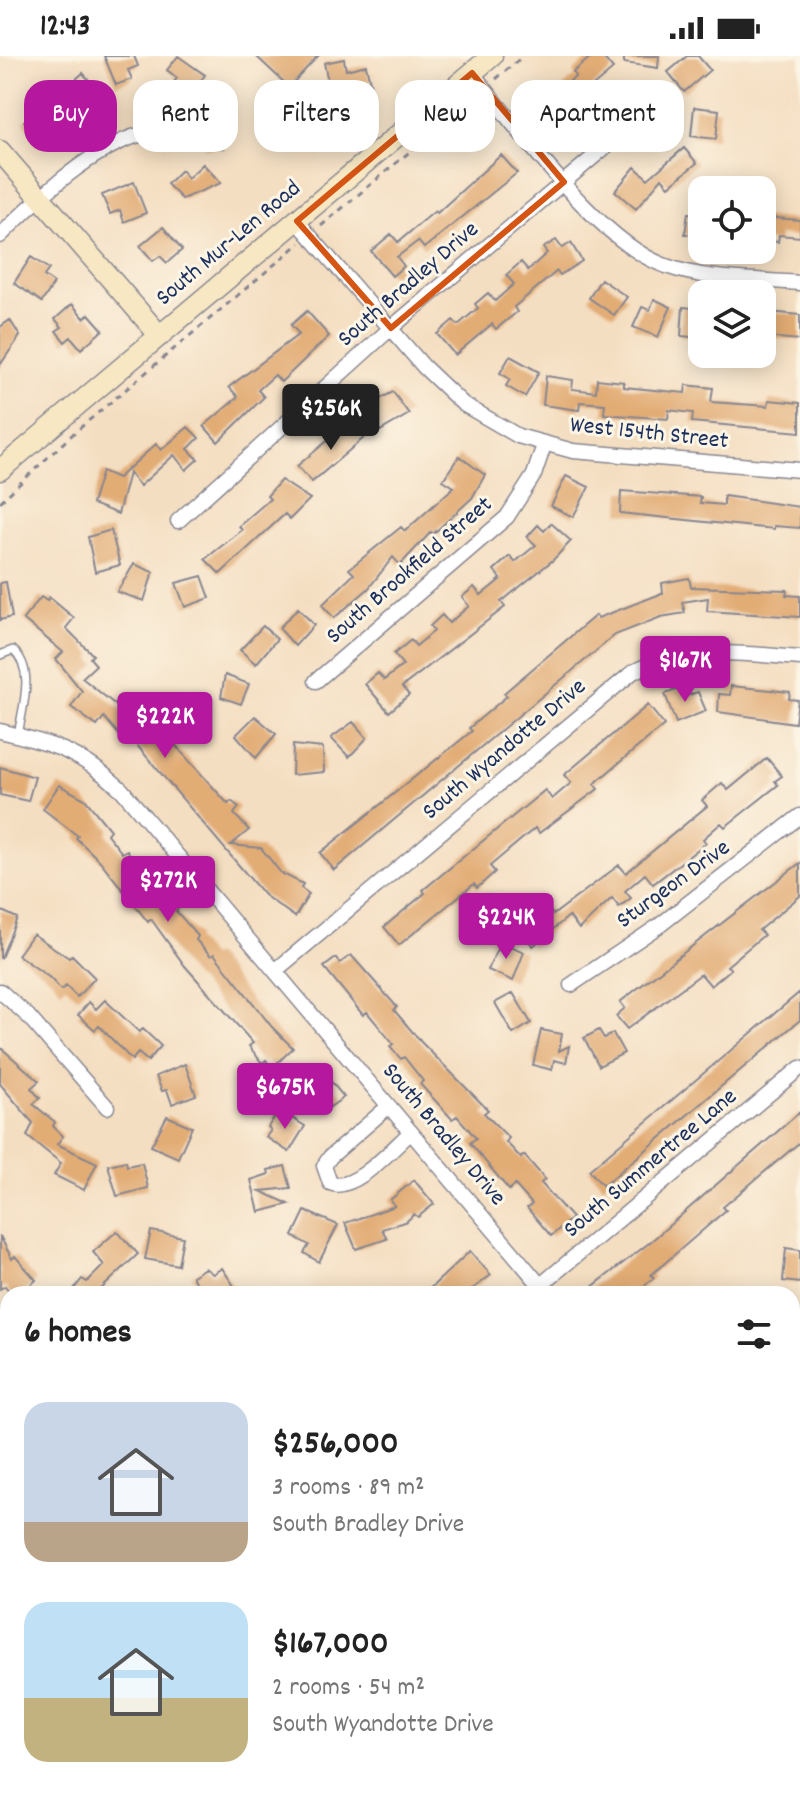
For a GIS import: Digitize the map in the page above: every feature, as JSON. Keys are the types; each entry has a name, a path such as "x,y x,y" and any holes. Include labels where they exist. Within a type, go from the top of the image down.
{"main road":[{"name":"South Mur-Len Road","path":"478,80 492,56"},
{"name":"South Mur-Len Road","path":"0,470 160,336 303,228 395,150"},
{"path":"0,151 160,336"}],"street":[{"path":"495,100 614,238 647,259 695,274 800,283"},
{"path":"0,236 97,152 116,141 133,136"},
{"name":"South Bradley Drive","path":"178,521 391,328 599,152"},
{"name":"West 154th Street","path":"303,228 434,378 463,404 491,423 544,445 573,451 800,470"},
{"name":"South Brookfield Street","path":"316,681 507,517 534,475 544,445"},
{"name":"South Wyandotte Drive","path":"275,971 633,672 667,658 693,652 800,658"},
{"name":"South Bradley Drive","path":"0,731 70,751 104,773 411,1132 532,1286"},
{"name":"Sturgeon Drive","path":"571,985 660,925 800,816"},
{"path":"0,991 28,1016 107,1107"},
{"name":"South Summertree Lane","path":"540,1286 800,1068"},
{"path":"389,1106 330,1157 324,1166 330,1183 337,1186 353,1182 411,1132"}],"lane":[{"path":"0,655 13,650 23,660 27,672 18,736"}],"path":[{"path":"478,80 523,56"},
{"path":"0,502 303,228 395,150"}],"highlighted area":[{"path":"472,73 564,182 391,328 297,221"}],"building":[{"path":"104,56 134,56 138,66 128,70 132,79 117,85 117,80 114,80"},
{"path":"178,56 205,75 201,80 176,80 167,70"},
{"path":"256,56 318,56 296,80 282,80"},
{"path":"592,56 602,56 613,69 600,80 571,80 576,76 573,72"},
{"path":"624,56 659,56 658,68 624,63"},
{"path":"687,56 698,56 710,70 684,92 684,80 674,80 668,72"},
{"path":"344,59 346,70 366,65 369,80 328,80 324,63"},
{"path":"83,73 89,80 75,80"},
{"path":"694,107 719,110 716,139 691,136"},
{"path":"684,148 697,163 669,186 662,178 636,209 615,191 635,167 648,179 679,152 684,152"},
{"path":"501,155 517,173 424,248 418,241 397,257 404,266 392,276 371,251 391,234 398,242 435,211 437,213"},
{"path":"203,164 221,183 182,199 167,184 181,170 188,178"},
{"path":"134,182 146,213 124,222 120,210 110,214 102,195"},
{"path":"776,218 800,220 800,237 779,235 778,242"},
{"path":"163,227 182,250 167,263 160,256 153,261 140,246"},
{"path":"556,240 562,248 571,243 582,261 560,275 557,271 514,307 517,312 496,329 492,324 455,355 437,334 453,320 458,325 478,308 475,304 488,293 495,301 514,284 506,275 521,262 528,270 547,253 543,248"},
{"path":"31,257 49,269 44,276 54,283 42,302 14,283"},
{"path":"601,279 627,297 614,315 589,298"},
{"path":"654,299 671,307 658,337 633,327 642,307 650,310"},
{"path":"72,304 84,318 89,314 103,330 81,349 71,337 65,342 56,331 62,327 55,319"},
{"path":"683,307 688,308 688,337 681,336"},
{"path":"307,311 329,336 281,382 275,375 258,390 264,397 218,442 204,426 238,397 229,387 299,334 291,325"},
{"path":"776,313 800,315 800,340 776,338"},
{"path":"10,320 20,336 0,365 0,327"},
{"path":"510,356 539,372 525,397 506,386 510,379 500,373"},
{"path":"546,376 573,380 572,389 596,392 597,379 624,382 624,387 685,393 686,385 713,388 711,402 768,406 769,400 800,403 800,432 692,422 693,413 669,410 668,419 604,414 605,404 580,402 579,410 543,405"},
{"path":"393,392 409,414 380,431 366,406"},
{"path":"350,422 365,437 312,482 297,466"},
{"path":"188,427 199,438 188,449 198,459 186,470 174,455 140,486 129,473 118,514 92,504 102,471 118,478 156,444 161,450"},
{"path":"459,456 485,475 472,498 433,534 431,532 400,565 393,557 368,589 334,618 322,605 354,574 349,569 401,527 405,531 454,487 443,480"},
{"path":"566,476 589,487 573,517 551,506"},
{"path":"281,480 310,499 290,519 285,514 220,574 205,559 242,530 239,526 270,499 267,496"},
{"path":"621,491 701,497 700,503 724,505 724,496 800,507 800,528 774,526 774,529 620,513"},
{"path":"551,523 571,541 553,560 501,602 505,607 402,687 409,695 389,712 365,684 378,673 384,680 403,665 394,654 411,640 416,646 434,631 430,626 442,615 449,623 469,606 462,597 474,587 481,595 501,579 494,570 510,556 515,562 536,545 527,537 538,525 544,531"},
{"path":"111,530 120,565 95,572 88,537"},
{"path":"134,564 153,572 144,601 117,592"},
{"path":"202,576 210,598 185,607 176,583"},
{"path":"689,578 691,587 787,590 786,595 800,596 800,617 707,611 708,598 682,602 685,613 661,617 615,635 334,870 320,853 472,731 469,728 507,696 504,693 596,615 598,618 663,593 662,583"},
{"path":"6,582 12,617 0,620 0,583"},
{"path":"41,597 47,601 49,597 74,618 66,628 93,655 90,658 96,665 82,678 133,719 142,712 148,720 151,718 228,804 231,801 239,807 234,814 249,830 231,845 261,848 281,873 303,884 301,888 309,894 295,917 264,895 130,737 125,742 104,717 97,726 71,707 82,691 56,659 63,652 23,619"},
{"path":"298,608 314,625 295,646 279,628"},
{"path":"263,626 277,639 256,664 240,650"},
{"path":"225,675 249,684 241,704 221,697"},
{"path":"686,686 689,695 698,692 706,711 676,723 665,694"},
{"path":"731,686 790,692 789,699 798,700 795,723 718,712 719,694 730,695"},
{"path":"648,705 664,725 594,784 598,789 539,833 535,828 490,866 495,872 477,888 474,884 399,945 384,927 425,893 423,890 545,790 552,799 571,783 564,775"},
{"path":"255,716 276,734 256,758 236,735"},
{"path":"353,722 367,738 349,757 331,738"},
{"path":"293,745 323,748 324,772 292,775"},
{"path":"767,758 782,776 775,781 778,785 725,827 721,823 703,839 706,843 653,884 645,874 625,891 631,898 619,907 612,898 579,929 569,916 533,946 520,931 548,908 553,915 619,865 626,873 707,806 702,800 722,783 728,790"},
{"path":"0,767 35,777 28,801 0,795"},
{"path":"59,785 85,799 110,830 107,834 122,853 127,850 154,889 157,886 179,908 176,911 198,936 196,940 211,956 214,954 272,1027 293,1048 272,1068 266,1060 262,1063 249,1046 253,1043 185,966 151,919 148,922 100,861 76,838 78,836 43,809"},
{"path":"800,863 800,896 759,930 764,935 727,966 731,969 711,986 701,974 627,1029 616,1016 625,1008 620,1002"},
{"path":"0,910 17,918 1,958 0,958"},
{"path":"33,934 69,958 72,955 95,978 77,997 66,986 61,990 18,955"},
{"path":"500,942 524,952 513,981 488,970"},
{"path":"351,955 397,1007 394,1010 421,1042 488,1110 484,1113 509,1138 506,1142 521,1158 524,1155 545,1179 541,1183 572,1218 551,1236 527,1208 532,1204 515,1185 509,1190 470,1143 476,1138 457,1116 452,1119 420,1084 423,1081 404,1057 401,1059 390,1047 393,1044 367,1012 363,1015 324,967 336,958 340,963"},
{"path":"800,992 800,1020 603,1186 589,1170"},
{"path":"513,993 531,1023 513,1034 495,1003"},
{"path":"105,1000 139,1032 143,1029 161,1046 148,1061 138,1053 132,1060 99,1026 95,1030 78,1015 89,1002 96,1009"},
{"path":"541,1030 562,1034 559,1051 569,1046 566,1063 554,1060 552,1070 533,1065"},
{"path":"599,1030 604,1038 613,1033 624,1053 599,1066 584,1038"},
{"path":"0,1047 39,1081 31,1088 40,1098 33,1104 55,1122 53,1126 63,1136 57,1144 97,1163 84,1190 54,1175 61,1163 27,1136 33,1123 0,1084"},
{"path":"185,1064 196,1095 172,1104 167,1090 162,1091 156,1076"},
{"path":"323,1072 344,1097 330,1107 327,1103 314,1112 298,1093"},
{"path":"279,1110 305,1126 289,1152 266,1137 271,1130 268,1127"},
{"path":"800,1112 800,1142 723,1207 726,1210 651,1275 654,1278 644,1286 593,1286 649,1243"},
{"path":"167,1116 192,1127 178,1158 151,1146"},
{"path":"126,1161 127,1166 142,1163 148,1188 117,1196 108,1165"},
{"path":"285,1166 291,1188 260,1191 289,1204 259,1212 251,1180 269,1174 268,1170"},
{"path":"414,1180 434,1204 418,1217 414,1214 407,1221 382,1229 387,1239 356,1249 345,1223 395,1206 390,1200"},
{"path":"305,1211 338,1225 319,1262 304,1253 309,1245 293,1236"},
{"path":"117,1231 138,1254 104,1286 76,1286 82,1279 87,1282 104,1265 93,1252"},
{"path":"151,1231 183,1237 178,1265 145,1259"},
{"path":"0,1236 12,1259 15,1256 36,1280 30,1286 0,1286"},
{"path":"786,1248 800,1250 800,1283 783,1281"},
{"path":"470,1251 491,1275 477,1286 433,1286"},
{"path":"205,1268 213,1274 222,1268 234,1286 197,1286 192,1276"}]}
